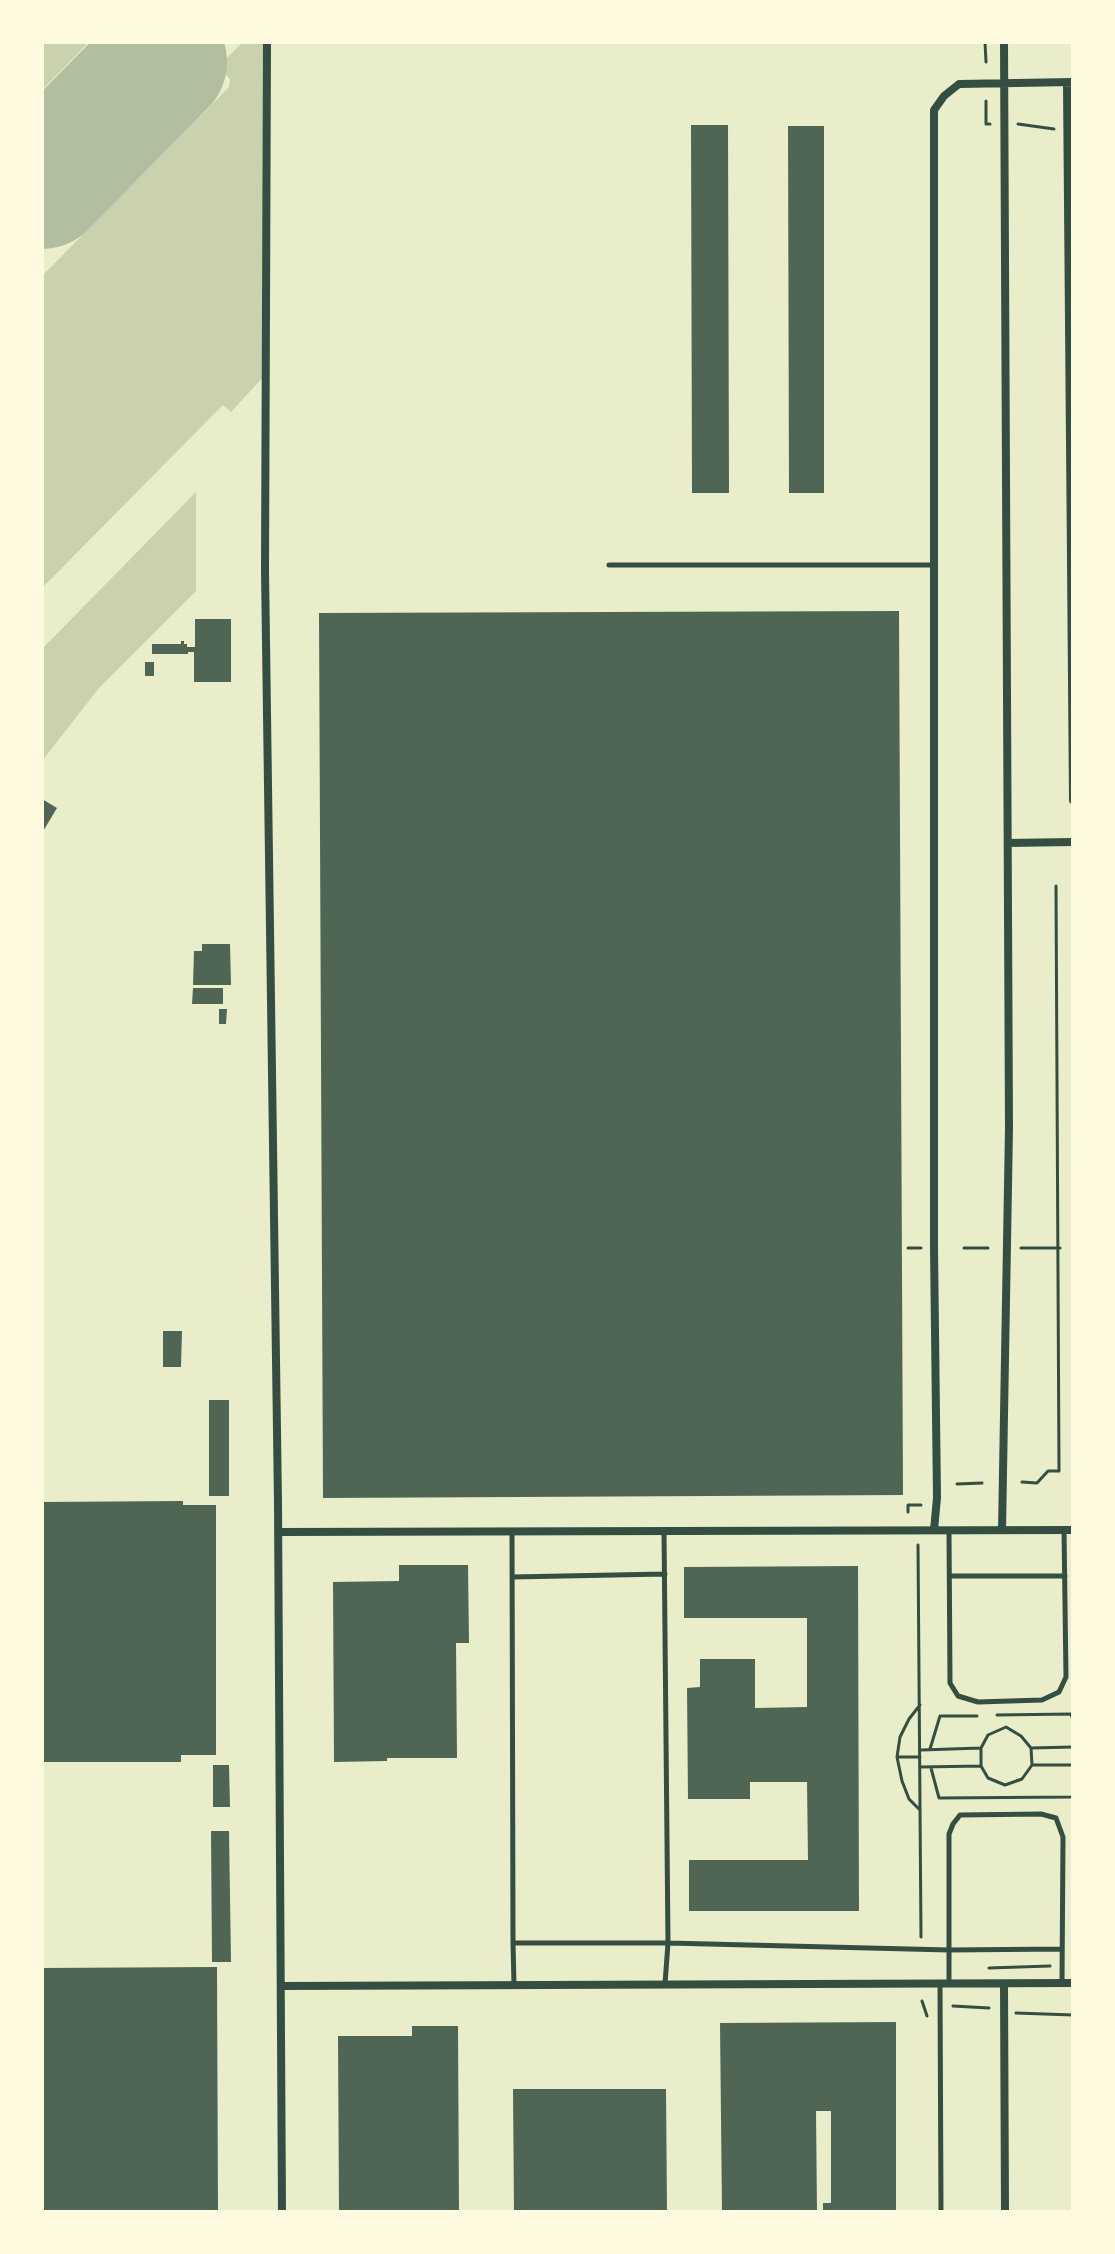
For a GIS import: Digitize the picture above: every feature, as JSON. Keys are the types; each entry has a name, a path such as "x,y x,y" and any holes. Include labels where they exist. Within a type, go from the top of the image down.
{"street":[{"path":"267,42 265,570 279,1532 282,2212"},
{"path":"1002,1530 1009,1128 1004,42"},
{"path":"934,1530 937,1498 934,1248 934,110 944,96 959,84 1070,83 1073,800"},
{"path":"1008,843 1073,842"},
{"path":"279,1532 1069,1530"},
{"path":"281,1986 1073,1983"},
{"path":"1004,1984 1005,2212"}],"lane":[{"path":"609,565 934,565"},
{"path":"949,1530 950,1683 958,1696 978,1702 1042,1700 1059,1692 1066,1677 1065,1576 1069,1530"},
{"path":"664,1531 668,1943 665,1985"},
{"path":"512,1532 514,1985"},
{"path":"512,1577 665,1574"},
{"path":"949,1576 1065,1576"},
{"path":"941,2212 940,2004 949,1950 949,1834 960,1815 1041,1814 1056,1818 1063,1837 1062,1983"},
{"path":"513,1943 1062,1949"}],"path":[{"path":"985,42 986,62"},
{"path":"986,101 986,124 994,124"},
{"path":"1017,124 1054,129"},
{"path":"1022,1482 1037,1483 1048,1471 1059,1471 1056,886"},
{"path":"908,1248 929,1248"},
{"path":"964,1248 988,1248"},
{"path":"1021,1248 1058,1248"},
{"path":"957,1484 982,1483"},
{"path":"908,1512 908,1505 921,1505"},
{"path":"918,1544 921,1948"},
{"path":"920,1705 900,1737 897,1757 909,1799 920,1810"},
{"path":"993,1715 1071,1714 1073,1720"},
{"path":"930,1749 940,1716 979,1716"},
{"path":"1006,1727 1021,1736 1031,1748 1032,1765 1022,1779 1005,1785 988,1778 981,1766 981,1748 988,1735 1006,1727"},
{"path":"1031,1748 1073,1747"},
{"path":"920,1750 981,1748"},
{"path":"897,1757 920,1757"},
{"path":"1032,1765 1073,1765"},
{"path":"920,1767 981,1766"},
{"path":"930,1767 939,1798 1072,1797 1073,1793"},
{"path":"1005,1785 1005,1798"},
{"path":"979,1968 1062,1966"},
{"path":"921,1984 922,2001 1024,2015 1073,2015"}],"green space":[{"path":"42,42 89,42 42,90"},
{"path":"243,42 265,42 267,373 231,412 223,405 42,588 42,276 229,87 230,79 218,67"},
{"path":"196,492 196,591 99,688 42,761 42,649"}],"building":[{"path":"691,125 728,125 729,493 692,493"},
{"path":"788,126 824,126 824,493 789,493"},
{"path":"899,611 903,1495 323,1498 319,613"},
{"path":"195,619 231,619 231,682 194,682 194,652 152,654 152,644 181,644 184,641 187,647 195,647"},
{"path":"145,662 154,662 154,676 145,676"},
{"path":"42,799 57,808 42,833"},
{"path":"202,944 230,944 231,985 193,985 194,951 202,951"},
{"path":"193,988 223,988 223,1004 192,1004"},
{"path":"219,1009 227,1009 226,1024 219,1024"},
{"path":"163,1331 182,1331 181,1367 163,1367"},
{"path":"209,1400 229,1400 229,1496 209,1496"},
{"path":"183,1501 183,1505 216,1505 216,1755 181,1755 181,1762 42,1762 42,1502"},
{"path":"399,1565 468,1565 469,1643 456,1643 457,1758 334,1762 333,1582 399,1581"},
{"path":"858,1566 859,1911 689,1911 689,1860 808,1860 807,1782 750,1782 750,1799 688,1799 687,1688 700,1687 700,1659 755,1659 755,1708 807,1707 807,1618 684,1618 684,1567"},
{"path":"213,1765 229,1765 230,1807 213,1807"},
{"path":"211,1831 229,1831 231,1962 212,1962"},
{"path":"217,1967 218,2212 42,2212 42,1968"},
{"path":"896,2022 896,2212 823,2212 823,2203 831,2203 831,2111 816,2111 817,2212 722,2212 720,2023"},
{"path":"412,2026 458,2026 459,2212 339,2212 338,2036 412,2036"},
{"path":"513,2089 666,2089 667,2212 514,2212"}],"runway":[{"path":"42,184 162,62"}]}
